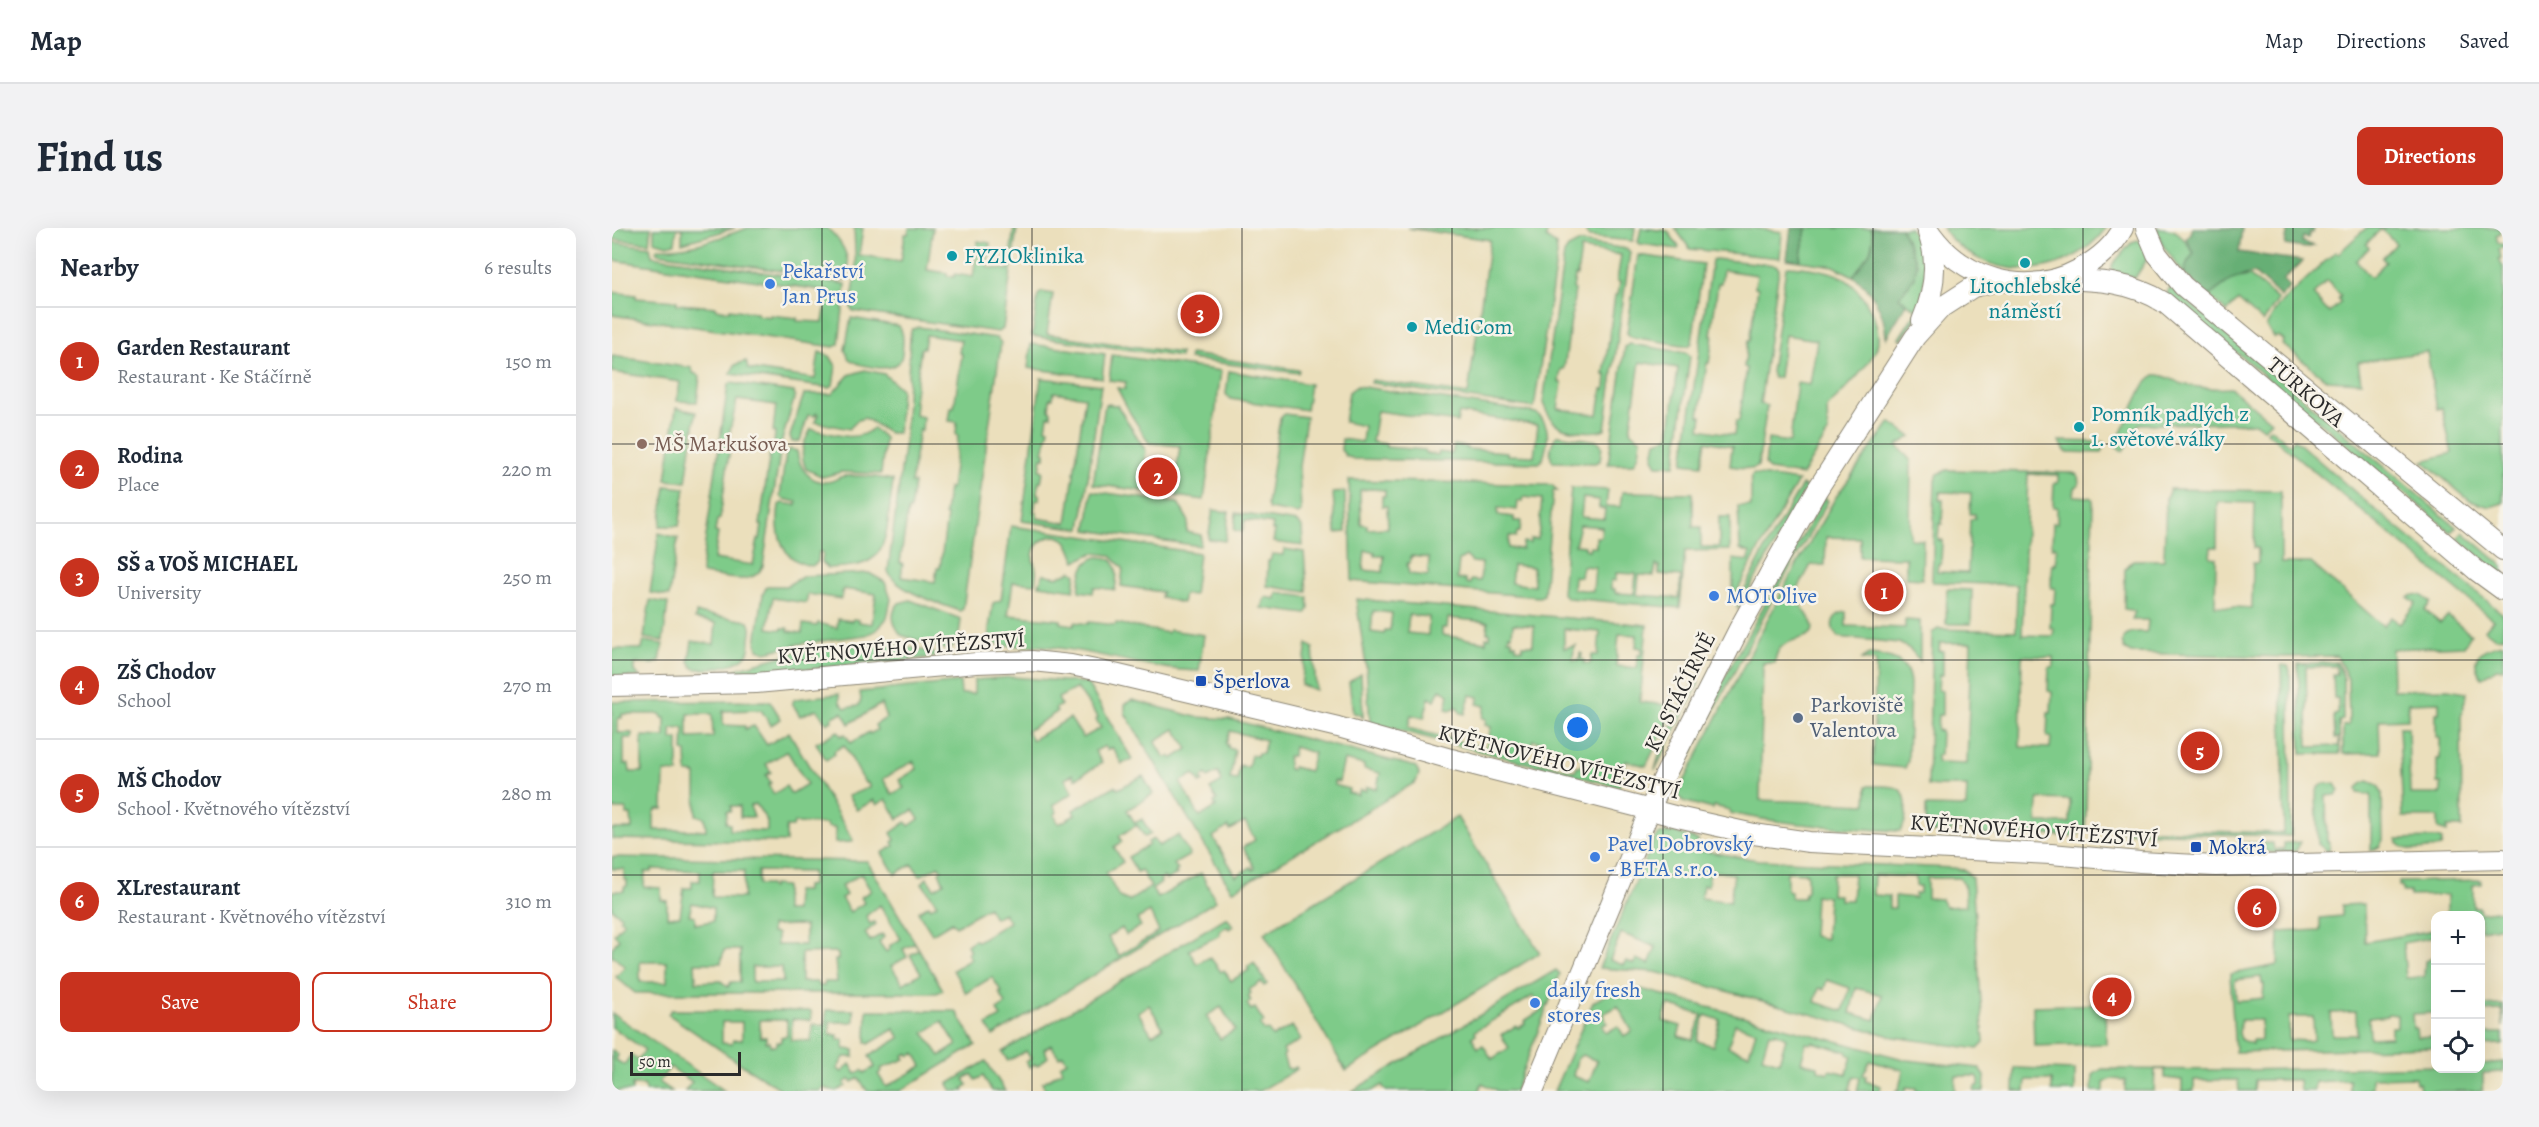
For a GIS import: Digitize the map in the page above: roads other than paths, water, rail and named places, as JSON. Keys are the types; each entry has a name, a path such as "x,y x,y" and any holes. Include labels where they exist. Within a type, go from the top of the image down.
{"street":[{"path":"1926,228 1939,245 1961,265 1998,280 2026,283 2056,279 2073,273 2096,259 2113,243 2123,228"},
{"name":"KE STÁČÍRNĚ","path":"1916,337 1929,306 1933,288 1934,262 1926,228"},
{"name":"TÜRKOVA","path":"2146,228 2157,254 2183,286 2503,550"},
{"name":"TÜRKOVA","path":"2056,279 2102,280 2131,286 2165,303 2477,571 2503,590"},
{"name":"KE STÁČÍRNĚ","path":"1533,1091 1667,770 1779,557 1817,490 1916,337 1942,307 1973,287 1998,280"},
{"name":"KVĚTNOVÉHO VÍTĚZSTVÍ","path":"612,686 756,683 976,663 1032,661 1071,665 1338,728 1451,759 1754,834 1809,842 2051,854 2149,863 2216,866 2503,859"}],"place":[{"name":"FYZIOklinika","path":"952,256"},
{"name":"Litochlebské náměstí","path":"2025,263"},
{"name":"Pekařství Jan Prus","path":"770,284"},
{"name":"SŠ a VOŠ MICHAEL","path":"1200,314"},
{"name":"MediCom","path":"1412,327"},
{"name":"Pomník padlých z 1. světové války","path":"2079,427"},
{"name":"MŠ Markušova","path":"642,444"},
{"name":"Rodina","path":"1158,477"},
{"name":"Garden Restaurant","path":"1884,592"},
{"name":"MOTOlive","path":"1714,596"},
{"name":"Šperlova","path":"1201,681"},
{"name":"Parkoviště Valentova","path":"1798,718"},
{"name":"MŠ Chodov","path":"2200,751"},
{"name":"Mokrá","path":"2196,847"},
{"name":"Pavel Dobrovský - BETA s.r.o.","path":"1595,857"},
{"name":"XLrestaurant","path":"2257,908"},
{"name":"ZŠ Chodov","path":"2112,997"},
{"name":"daily fresh stores","path":"1535,1003"}]}
